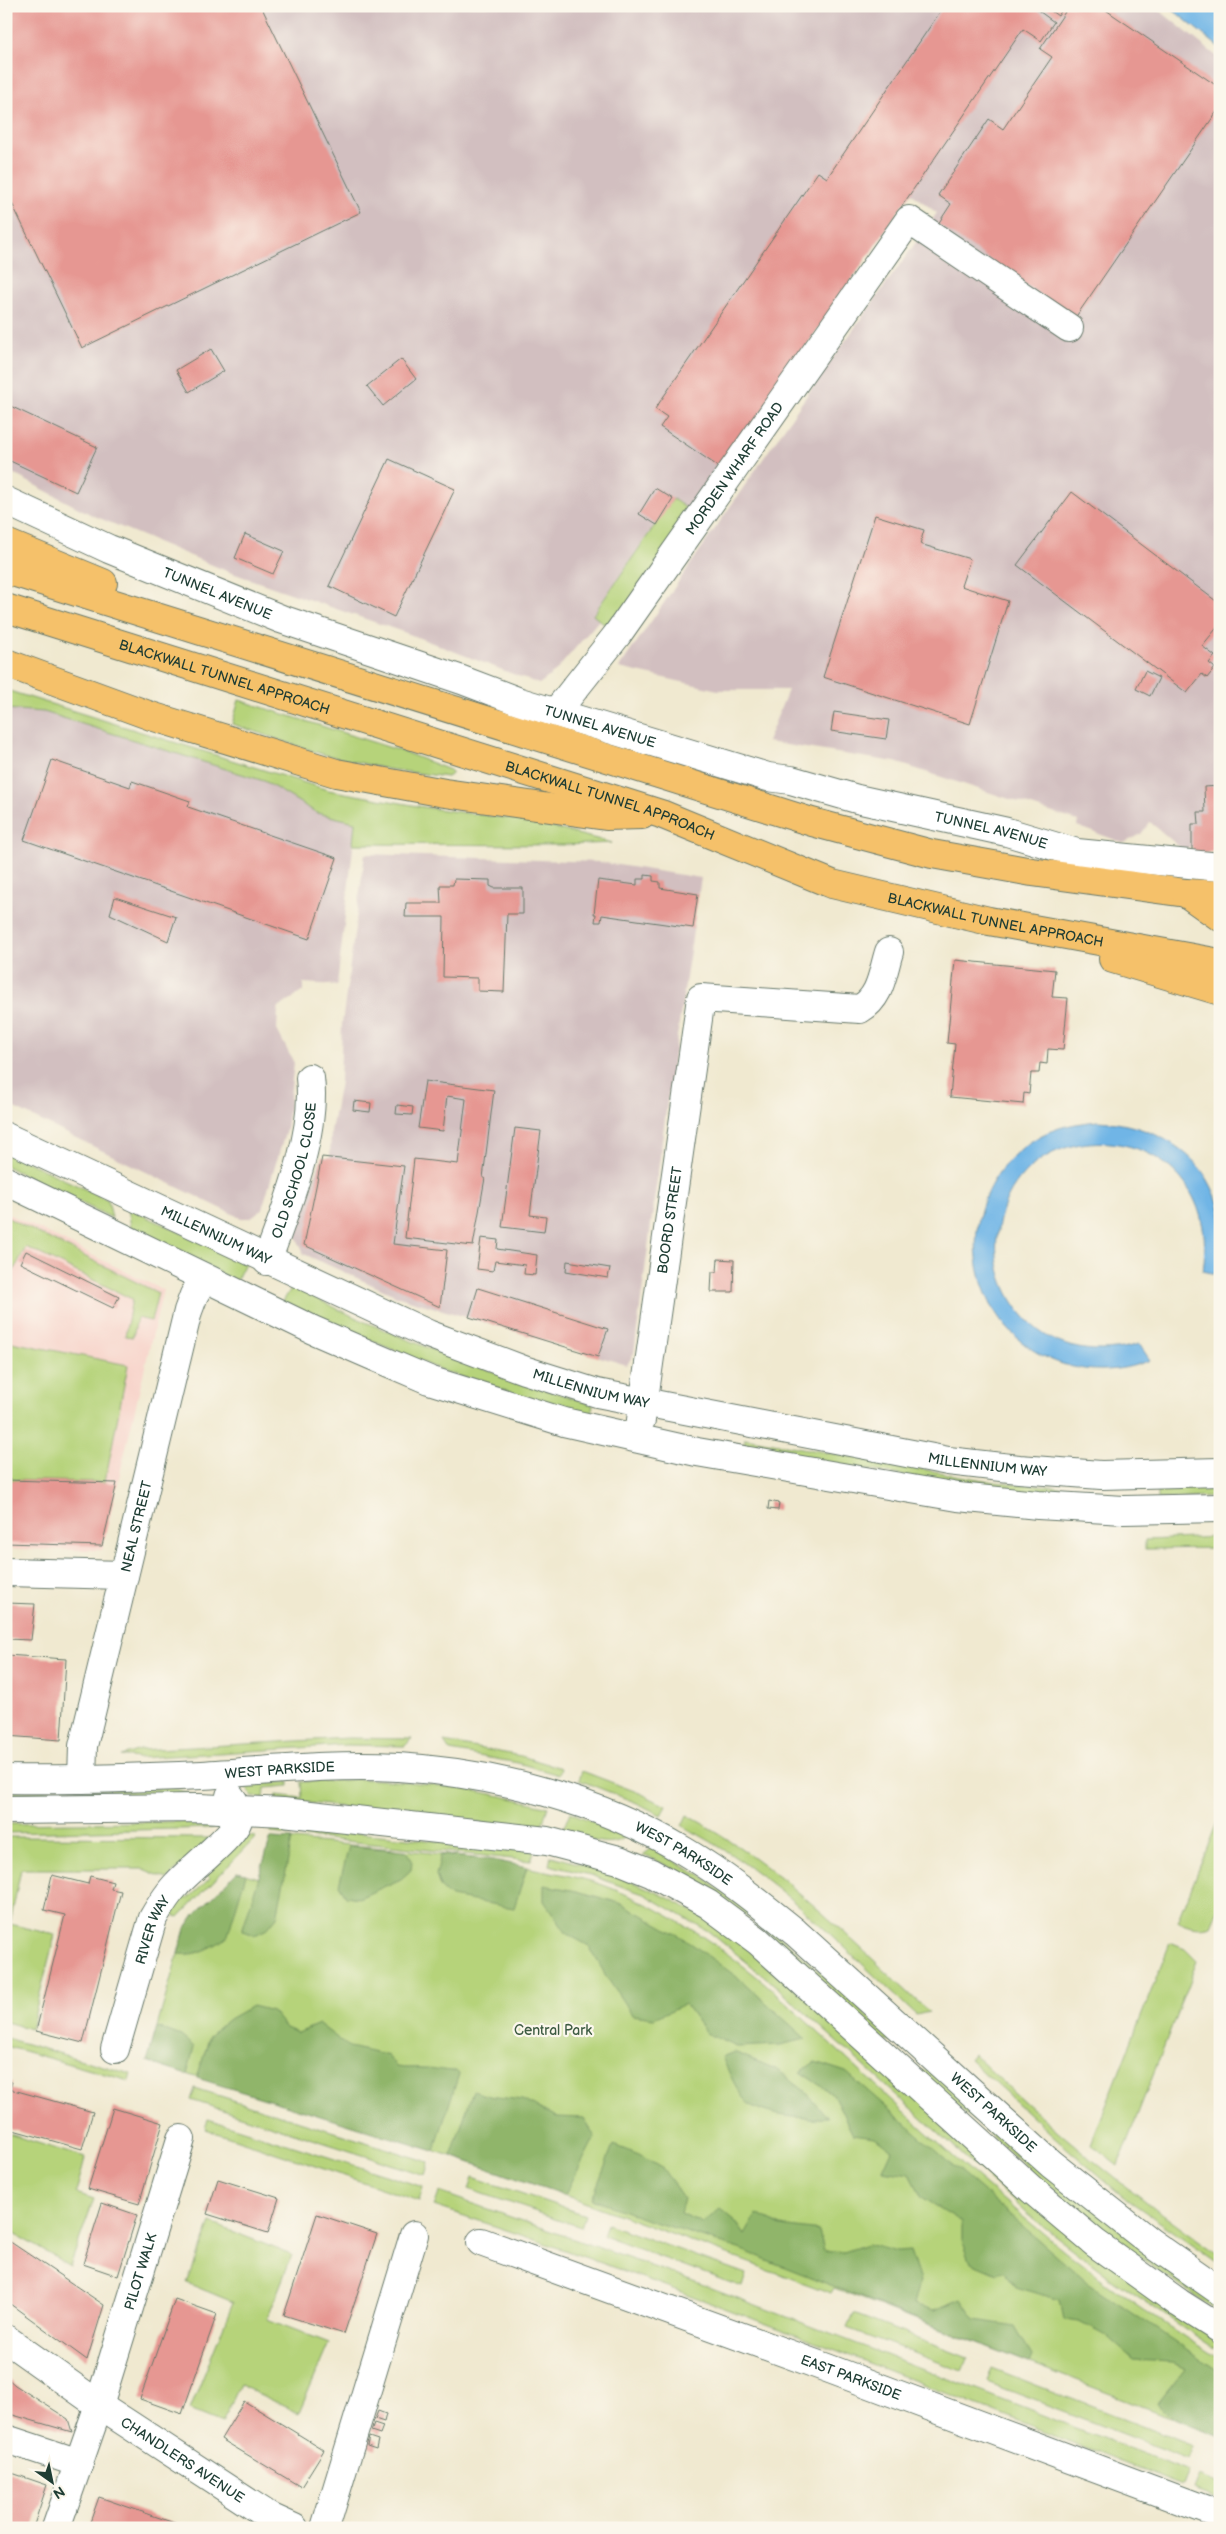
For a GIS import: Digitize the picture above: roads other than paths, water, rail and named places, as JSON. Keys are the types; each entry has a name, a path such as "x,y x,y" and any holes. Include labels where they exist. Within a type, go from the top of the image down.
{"highway":[{"path":"6,543 276,654"},
{"path":"6,570 745,803 932,854 1032,872 1186,893 1220,895"},
{"name":"BLACKWALL TUNNEL APPROACH","path":"6,608 661,814 832,884 1037,931 1220,963"},
{"path":"6,663 151,716 336,772 445,794 606,816 661,814"},
{"path":"6,682 62,685"},
{"path":"1186,893 1220,917"},
{"path":"1037,931 1112,958 1220,991"}],"street":[{"name":"MORDEN WHARF ROAD","path":"556,712 617,635 909,220 1069,328"},
{"name":"TUNNEL AVENUE","path":"6,501 109,549 281,619 454,677 520,702 768,777 791,780 875,803 1007,832 1077,853 1220,867"},
{"name":"BOORD STREET","path":"638,1440 701,998 860,1009 871,1003 877,994 889,952"},
{"name":"OLD SCHOOL CLOSE","path":"267,1260 285,1211 308,1130 311,1108 310,1078"},
{"name":"MILLENNIUM WAY","path":"6,1137 428,1334 478,1354 597,1393 644,1404 948,1461 1019,1469 1126,1475 1220,1472"},
{"path":"6,1181 313,1330 429,1380 564,1422 638,1440 958,1497 1038,1505 1124,1510 1220,1508"},
{"name":"NEAL STREET","path":"82,1779 83,1746 188,1310 204,1278"},
{"path":"1124,1510 1126,1475"},
{"path":"6,1572 124,1575"},
{"name":"WEST PARKSIDE","path":"6,1779 82,1779 200,1775 336,1766 399,1767 481,1777 561,1796 605,1813 666,1842 714,1870 775,1916 1051,2164 1136,2232 1220,2290"},
{"path":"200,1775 229,1794 239,1809"},
{"path":"6,1810 239,1809 292,1812 547,1841 619,1860 681,1887 730,1919 758,1941 1031,2188 1095,2243 1220,2329"},
{"name":"RIVER WAY","path":"115,2048 153,1918 163,1899 228,1835 238,1822 239,1809"},
{"name":"PILOT WALK","path":"99,2405 181,2139"},
{"path":"325,2528 414,2235"},
{"name":"EAST PARKSIDE","path":"481,2242 827,2368 1220,2515"},
{"name":"CHANDLERS AVENUE","path":"6,2340 99,2405 272,2518 294,2528"},
{"path":"56,2528 99,2405"},
{"path":"6,2439 79,2463"}],"water":[{"path":"1168,6 1220,6 1220,48"},
{"path":"1098,1121 1118,1123 1156,1135 1173,1144 1188,1156 1201,1170 1212,1187 1219,1206 1221,1230 1220,1275 1203,1271 1201,1219 1182,1181 1152,1155 1114,1143 1074,1145 1038,1161 1011,1192 997,1237 997,1260 1007,1292 1027,1320 1051,1339 1079,1348 1094,1350 1124,1348 1139,1344 1150,1360 1130,1367 1110,1370 1089,1370 1069,1366 1033,1350 1005,1326 987,1295 977,1261 978,1225 988,1191 1009,1160 1040,1136 1069,1126"}],"park label":[{"name":"Central Park","path":"553,2030"}]}
